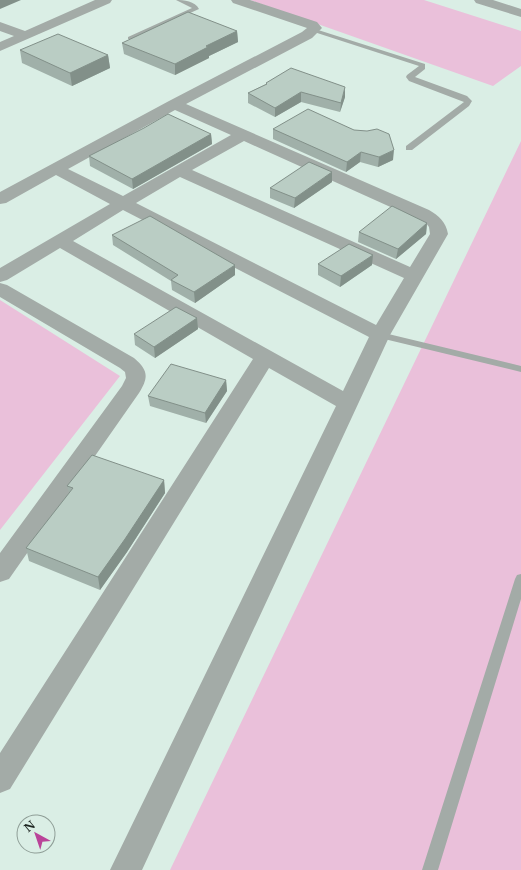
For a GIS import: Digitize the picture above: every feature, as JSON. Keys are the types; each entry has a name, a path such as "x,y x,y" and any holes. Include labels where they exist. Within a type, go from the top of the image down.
{"street":[{"path":"0,47 106,0"},
{"path":"0,199 315,28 312,25 237,0"},
{"path":"480,0 521,13"},
{"path":"0,26 26,36"},
{"path":"126,870 380,335 439,234 439,225 433,220 244,134 174,104"},
{"path":"0,276 244,134"},
{"path":"56,169 380,335"},
{"path":"180,170 414,276"},
{"path":"60,241 347,403"},
{"path":"0,289 127,363 135,370 136,378 132,388 0,572"},
{"path":"0,779 265,357"}],"lane":[{"path":"130,38 196,9 195,7 179,0"},
{"path":"313,30 423,65 423,68 410,77 412,79 464,98 468,101 409,148"},
{"path":"380,335 521,369"},
{"path":"430,870 521,579"}],"shaded area":[{"path":"250,0 424,0 521,31 521,66 493,86"},
{"path":"521,141 521,870 170,870"},
{"path":"0,300 120,376 0,530"}],"building":[{"path":"188,12 237,31 206,46 208,47 175,64 122,43"},
{"path":"58,34 108,55 70,73 20,50"},
{"path":"291,68 345,87 341,103 301,92 275,108 248,93 267,84 266,83"},
{"path":"308,109 354,130 367,131 377,129 389,134 394,150 379,157 361,152 347,162 273,129"},
{"path":"168,114 211,134 132,179 89,156 144,128"},
{"path":"309,162 332,172 295,198 270,188"},
{"path":"392,206 427,223 398,249 359,232"},
{"path":"150,216 235,265 194,292 171,280 178,275 112,235"},
{"path":"349,244 373,255 341,276 318,264"},
{"path":"176,307 197,318 154,347 134,334"},
{"path":"171,364 226,380 205,413 148,396"},
{"path":"92,455 164,480 98,577 26,548 73,488 67,486"}]}
